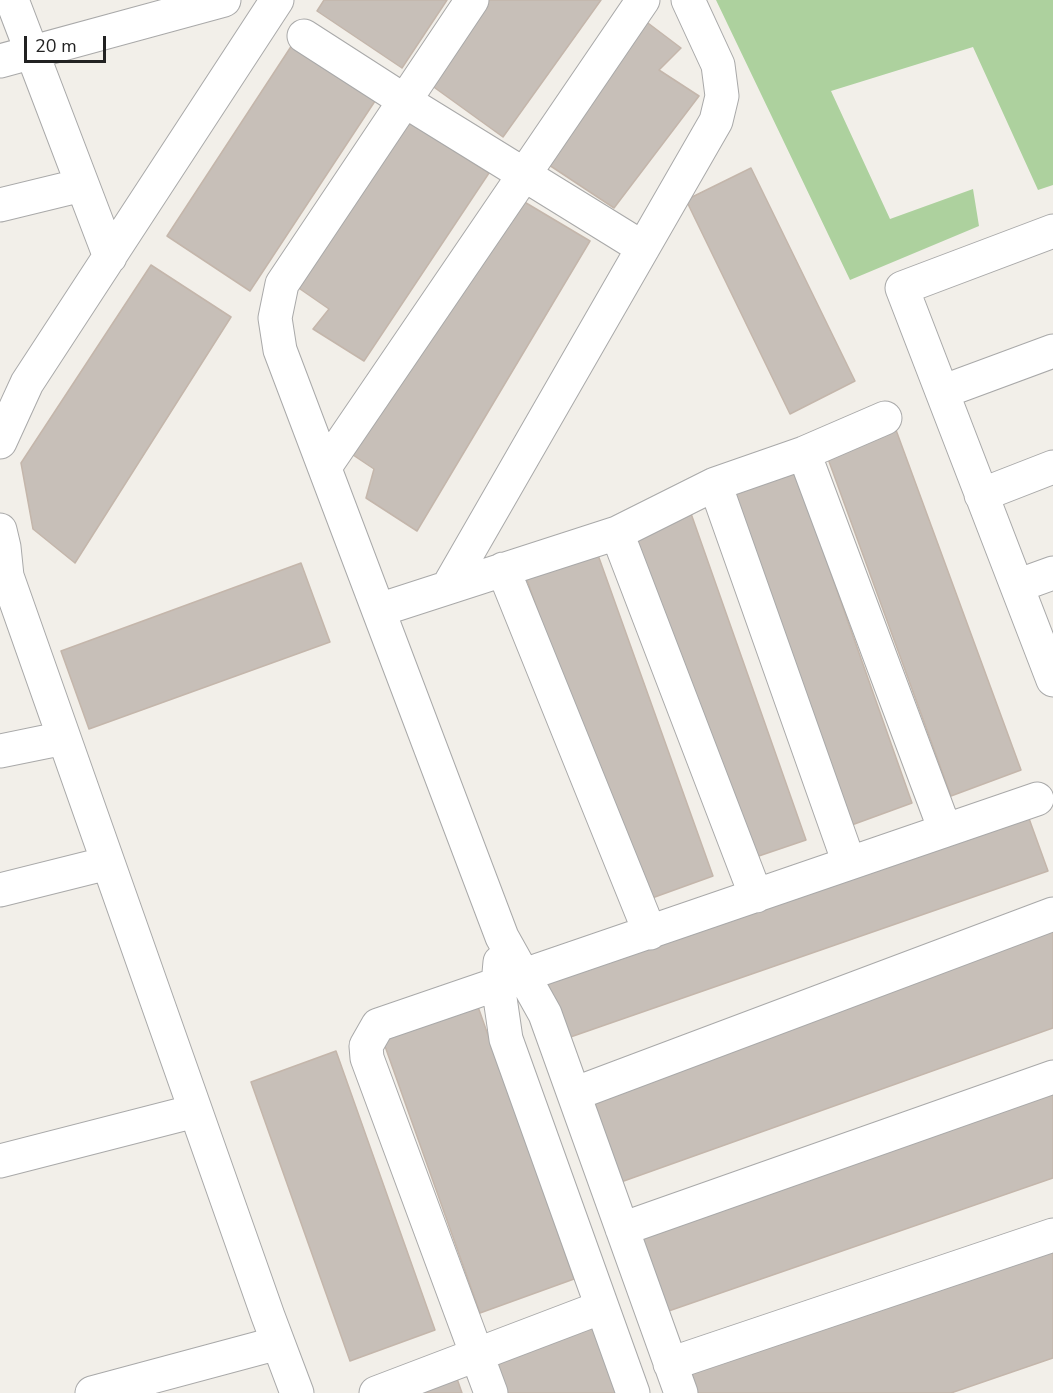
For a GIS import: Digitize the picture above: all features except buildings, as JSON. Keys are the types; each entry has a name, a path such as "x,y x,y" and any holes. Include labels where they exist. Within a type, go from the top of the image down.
{"street":[{"path":"12,0 110,257"},
{"path":"0,61 225,0 243,53"},
{"path":"0,442 27,383 277,0"},
{"path":"472,0 282,284 275,318 280,350 502,937 511,980 506,1039 633,1393"},
{"path":"324,467 644,0"},
{"path":"448,587 716,122 722,96 718,65 687,0"},
{"path":"304,36 643,248"},
{"path":"0,205 82,185"},
{"path":"1053,231 902,288 1053,681"},
{"path":"942,392 1053,351"},
{"path":"379,610 617,533 715,484 804,453 885,418"},
{"path":"804,453 945,830"},
{"path":"981,495 1053,467"},
{"path":"715,484 849,863"},
{"path":"617,533 756,896"},
{"path":"1,539 7,576 297,1393"},
{"path":"503,569 650,933"},
{"path":"1017,586 1053,573"},
{"path":"0,751 64,738"},
{"path":"491,1393 367,1058 366,1046 378,1025 1037,799"},
{"path":"0,890 108,863"},
{"path":"574,1094 1053,914"},
{"path":"511,980 546,1014 676,1378 1053,1235"},
{"path":"622,1229 1053,1077"},
{"path":"0,1161 195,1111"},
{"path":"376,1393 602,1307"},
{"path":"92,1393 278,1343"}],"green space":[{"path":"716,0 1053,0 1053,185 1038,190 973,47 831,91 890,219 973,189 979,226 850,280"}]}
